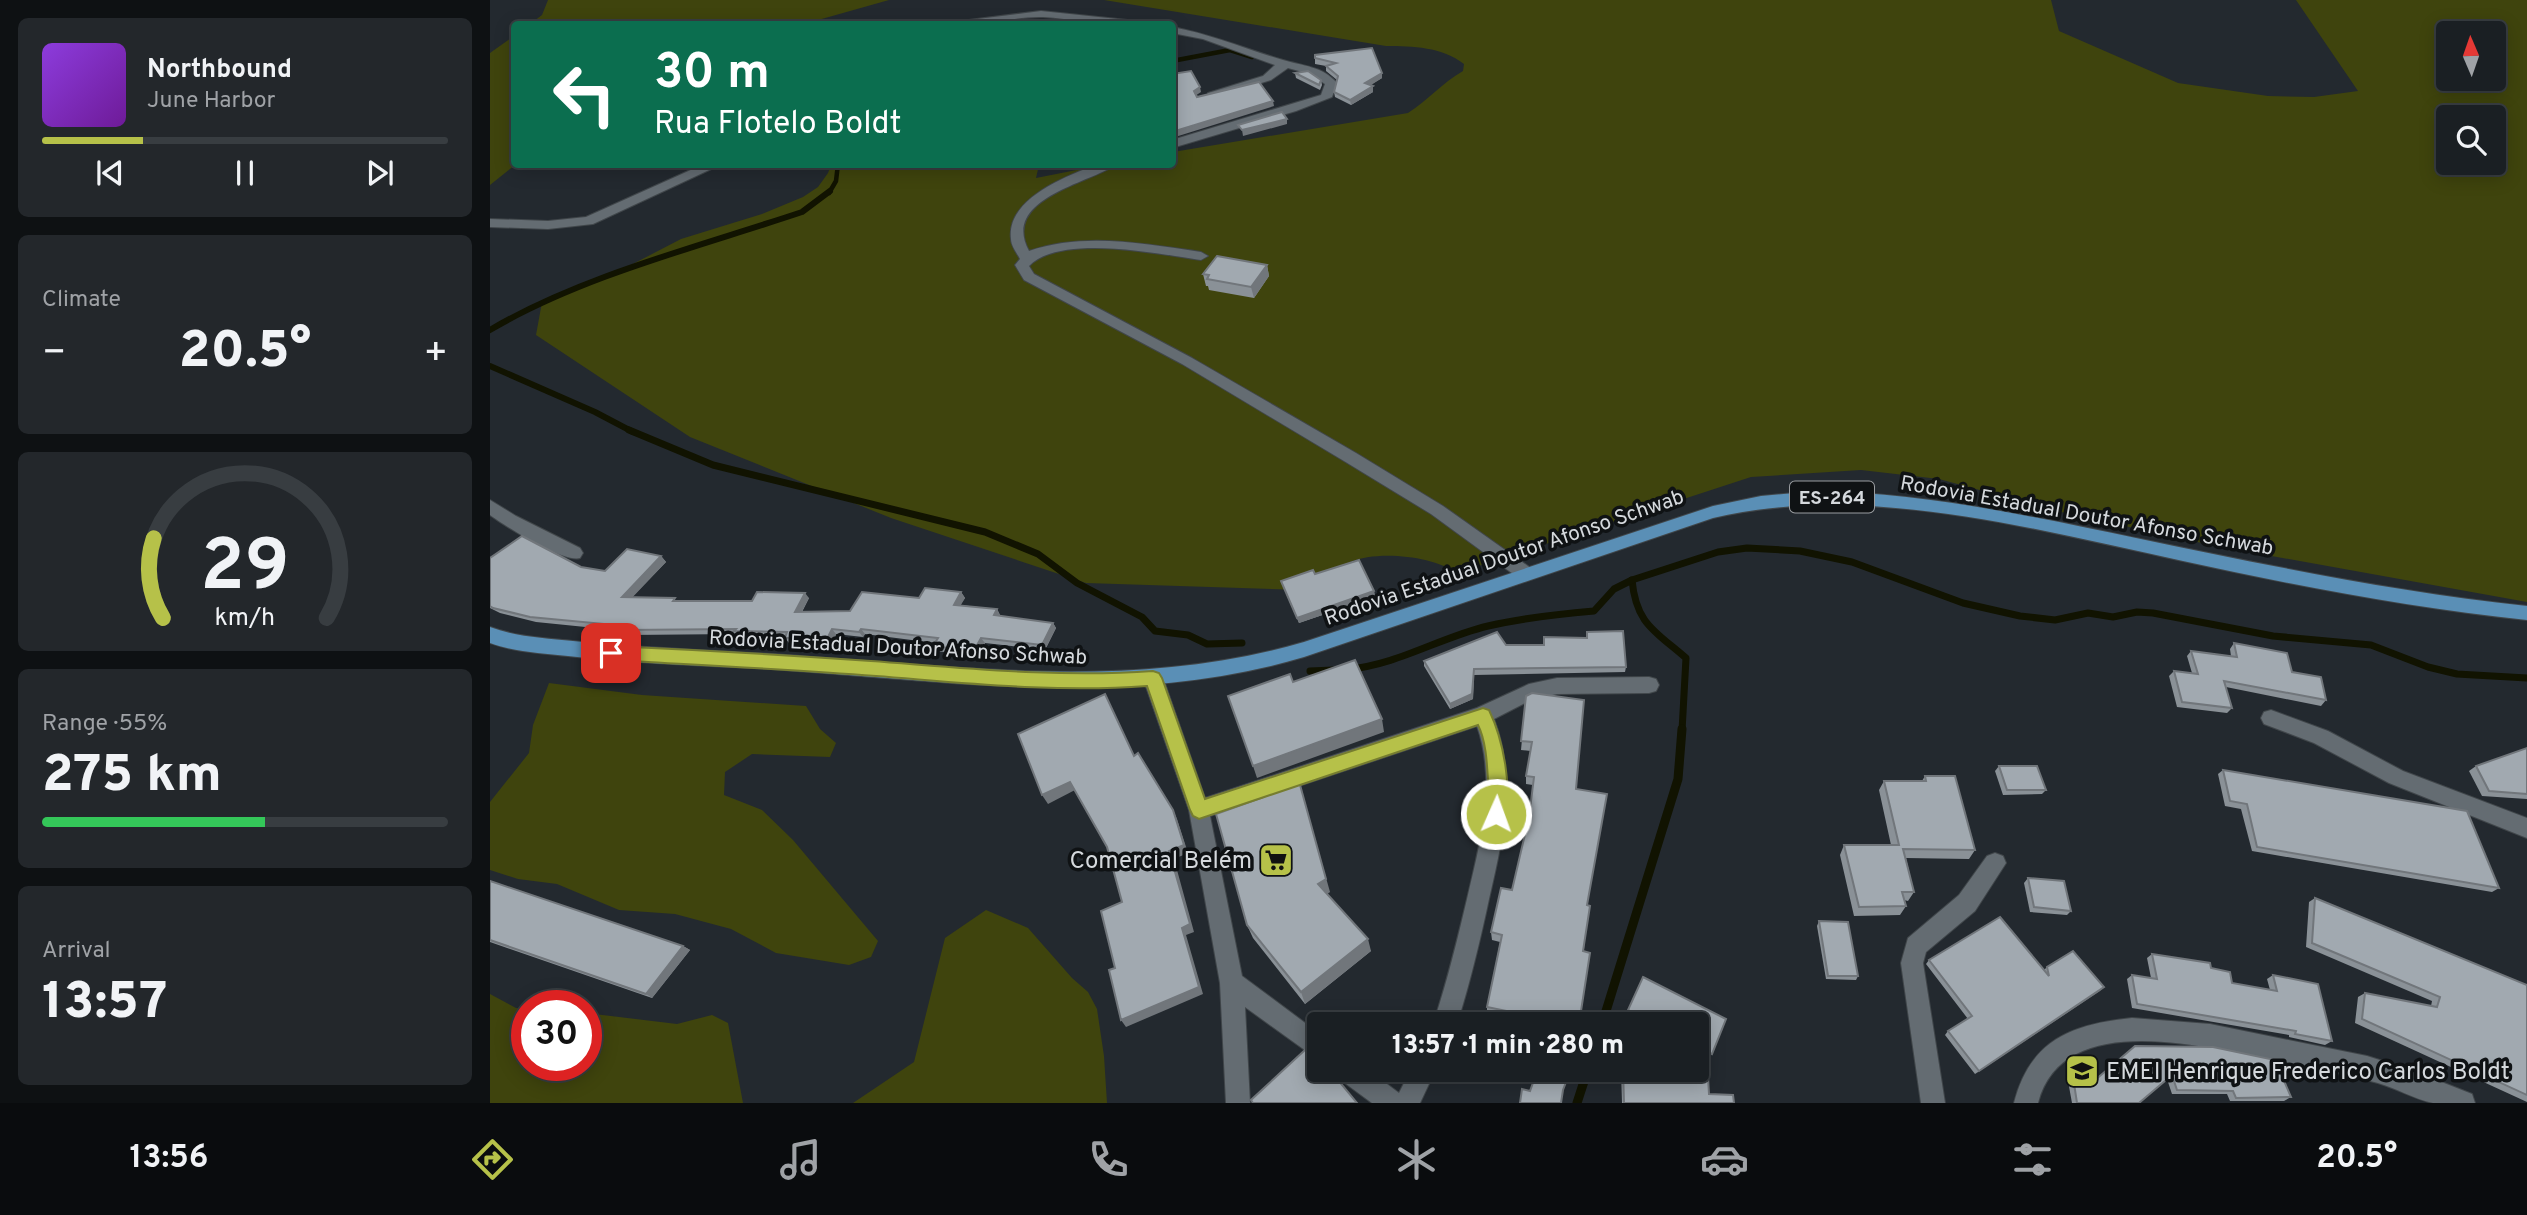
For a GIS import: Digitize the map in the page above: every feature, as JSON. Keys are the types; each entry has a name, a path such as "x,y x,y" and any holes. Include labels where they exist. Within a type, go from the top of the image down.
{"main road":[{"name":"Rodovia Estadual Doutor Afonso Schwab","path":"490,635 536,645 586,651 794,663 966,678 1100,682 1153,678 1260,662 1343,637 1687,517 1783,499 1836,496 1961,510 2417,601 2527,613"}],"street":[{"path":"985,21 1041,14 1108,21"},
{"path":"1176,31 1205,36 1280,63 1304,68 1326,77 1331,83 1326,97 1176,143"},
{"path":"1202,98 1267,78 1282,68 1280,63"},
{"path":"490,223 548,225 588,221 610,214 664,185 707,168"},
{"path":"1026,257 1016,239 1027,208 1065,182 1101,168"},
{"path":"1201,256 1093,245 1061,245 1038,250 1026,257 1022,265 1029,277 1187,361 1437,510 1526,574"},
{"path":"490,506 510,521 574,553"},
{"path":"1153,678 1199,810 1232,983 1238,1103"},
{"path":"1199,810 1483,715 1529,692 1557,686 1648,685"},
{"path":"1449,1012 1462,973 1496,814 1494,752 1491,732 1483,715"},
{"path":"2271,718 2321,737 2396,777 2527,828"},
{"path":"1933,1103 1912,963 1916,946 1967,902 1995,863"},
{"path":"1232,983 1307,1039"},
{"path":"2026,1103 2041,1066 2058,1050 2094,1036 2138,1031 2178,1033 2224,1040 2377,1071 2463,1103"},
{"path":"1364,1082 1392,1103"},
{"path":"1406,1103 1417,1082"}],"green space":[{"path":"548,0 889,0 815,21 534,21 542,15"},
{"path":"1104,0 2051,0 2059,31 2178,83 2268,96 2314,97 2358,91 2296,0 2527,0 2527,602 2211,545 2061,512 1939,479 1861,470 1751,477 1457,573 1434,562 1420,559 1375,556 1350,562 1333,575 1303,590 1086,583 891,518 690,437 536,335 542,302 629,266 681,239 762,214 803,197 818,187 830,168 1038,168 1036,178 1087,168 1176,168 1176,152 1408,113 1463,71 1464,64 1437,51 1386,46"},
{"path":"511,38 511,168 490,185 490,53"},
{"path":"549,683 642,695 806,706 820,729 836,743 830,757 752,754 725,772 724,795 762,810 793,840 878,941 871,957 849,965 776,953 731,929 675,914 619,910 557,884 518,879 490,870 490,802 529,753 533,725"},
{"path":"986,910 1028,928 1088,992 1097,1009 1107,1103 853,1103 914,1062 945,938"},
{"path":"490,994 511,1005 511,1081 602,1081 602,1015 677,1024 712,1015 728,1023 743,1103 490,1103"}],"building":[{"path":"1372,48 1382,73 1365,83 1373,86 1350,100 1334,92 1338,76 1326,66 1336,63 1315,58 1315,55"},
{"path":"1191,71 1200,87 1194,91 1197,97 1259,82 1273,101 1176,131 1176,73"},
{"path":"1308,71 1321,80 1319,85 1295,73"},
{"path":"1282,112 1287,119 1242,130 1238,125"},
{"path":"1217,256 1267,265 1251,287 1207,279 1209,275 1203,274"},
{"path":"522,536 581,567 605,571 627,549 661,556 622,597 675,598 673,601 752,601 757,592 805,593 795,612 850,611 862,592 919,598 925,588 961,592 954,605 997,609 994,615 1053,623 1042,645 981,638 976,647 958,645 956,649 933,646 938,638 861,629 859,632 832,629 828,637 785,638 787,632 734,631 736,629 624,630 626,626 530,617 490,606 490,558"},
{"path":"1359,560 1374,591 1297,618 1281,581 1313,570 1315,574"},
{"path":"1623,631 1626,667 1474,669 1472,694 1450,704 1424,661 1497,632 1506,645 1544,645 1544,637 1587,638 1587,632"},
{"path":"2234,643 2287,653 2292,672 2321,677 2326,700 2224,681 2232,708 2182,702 2174,671 2198,674 2191,651 2237,657"},
{"path":"1355,660 1382,719 1253,766 1228,696 1290,674 1293,682"},
{"path":"1532,693 1584,700 1576,789 1607,794 1587,905 1590,906 1583,951 1590,953 1581,1012 1511,1012 1487,1007 1502,935 1491,932 1501,888 1512,890 1529,817 1534,777 1526,776 1532,742 1521,741 1526,696"},
{"path":"1105,694 1134,756 1138,753 1173,810 1184,845 1169,851 1190,924 1182,928 1199,987 1121,1020 1109,970 1115,968 1101,911 1122,902 1107,847 1070,782 1042,795 1018,734"},
{"path":"2527,748 2527,794 2489,791 2476,766"},
{"path":"1999,766 2037,766 2046,790 2007,790"},
{"path":"2223,770 2467,811 2499,888 2257,847 2247,804 2230,801"},
{"path":"1297,774 1326,879 1318,884 1368,939 1301,992 1247,925 1216,814 1264,797 1260,786"},
{"path":"1925,776 1955,776 1975,850 1903,849 1914,892 1902,892 1906,906 1859,907 1844,845 1899,845 1884,781 1926,781"},
{"path":"2028,878 2064,881 2071,911 2034,907"},
{"path":"490,881 683,946 646,994 490,940"},
{"path":"2315,898 2527,985 2527,1095 2362,1019 2365,993 2437,1007 2440,997 2312,943"},
{"path":"2000,917 2049,976 2047,967 2073,951 2104,987 1979,1071 1948,1031 1972,1016 1929,960"},
{"path":"1819,921 1848,922 1858,976 1828,976"},
{"path":"2152,954 2210,963 2211,968 2230,972 2232,983 2277,991 2273,975 2318,984 2332,1041 2295,1034 2296,1031 2137,1004 2132,975 2157,979"},
{"path":"1643,977 1726,1019 1712,1054 1709,1052 1709,1012 1628,1010"},
{"path":"2135,1046 2213,1047 2275,1060 2291,1097 2236,1098 2233,1091 2177,1090 2172,1075 2139,1103 2077,1103 2073,1077 2094,1081"},
{"path":"1306,1049 1307,1082 1340,1082 1357,1103 1253,1103 1251,1100"},
{"path":"1533,1082 1566,1082 1561,1103 1520,1103 1522,1089 1530,1091"},
{"path":"1623,1082 1708,1082 1709,1094 1733,1095 1734,1103 1624,1103"}],"waterway":[{"path":"1176,60 1230,50 1252,57"},
{"path":"829,193 836,181 838,168"},
{"path":"490,330 525,311 602,278 802,212 830,191"},
{"path":"490,366 595,412 630,430"},
{"path":"630,430 713,465 985,532 1038,554 1077,583 1142,617 1155,631 1188,635 1207,644 1242,643"},
{"path":"1632,580 1718,552 1747,548 1800,551 1852,562 1963,603 2020,616 2055,620 2088,613 2113,617 2137,612 2153,613 2273,636 2371,645 2428,667 2457,674 2527,678"},
{"path":"1349,669 1402,657 1488,626 1594,611 1614,589 1632,580"},
{"path":"1632,580 1634,595 1643,617 1656,633 1686,658 1682,731"},
{"path":"1310,671 1334,670"},
{"path":"1606,1012 1678,779 1682,729"},
{"path":"1577,1103 1584,1082"}],"place":[{"name":"Comercial Belém","path":"1276,860"},
{"name":"EMEI Henrique Frederico Carlos Boldt","path":"2082,1071"}],"route":[{"path":"611,653 794,663 966,678 1100,682 1153,678 1199,810 1483,715 1491,732 1494,752 1496,814"}]}
